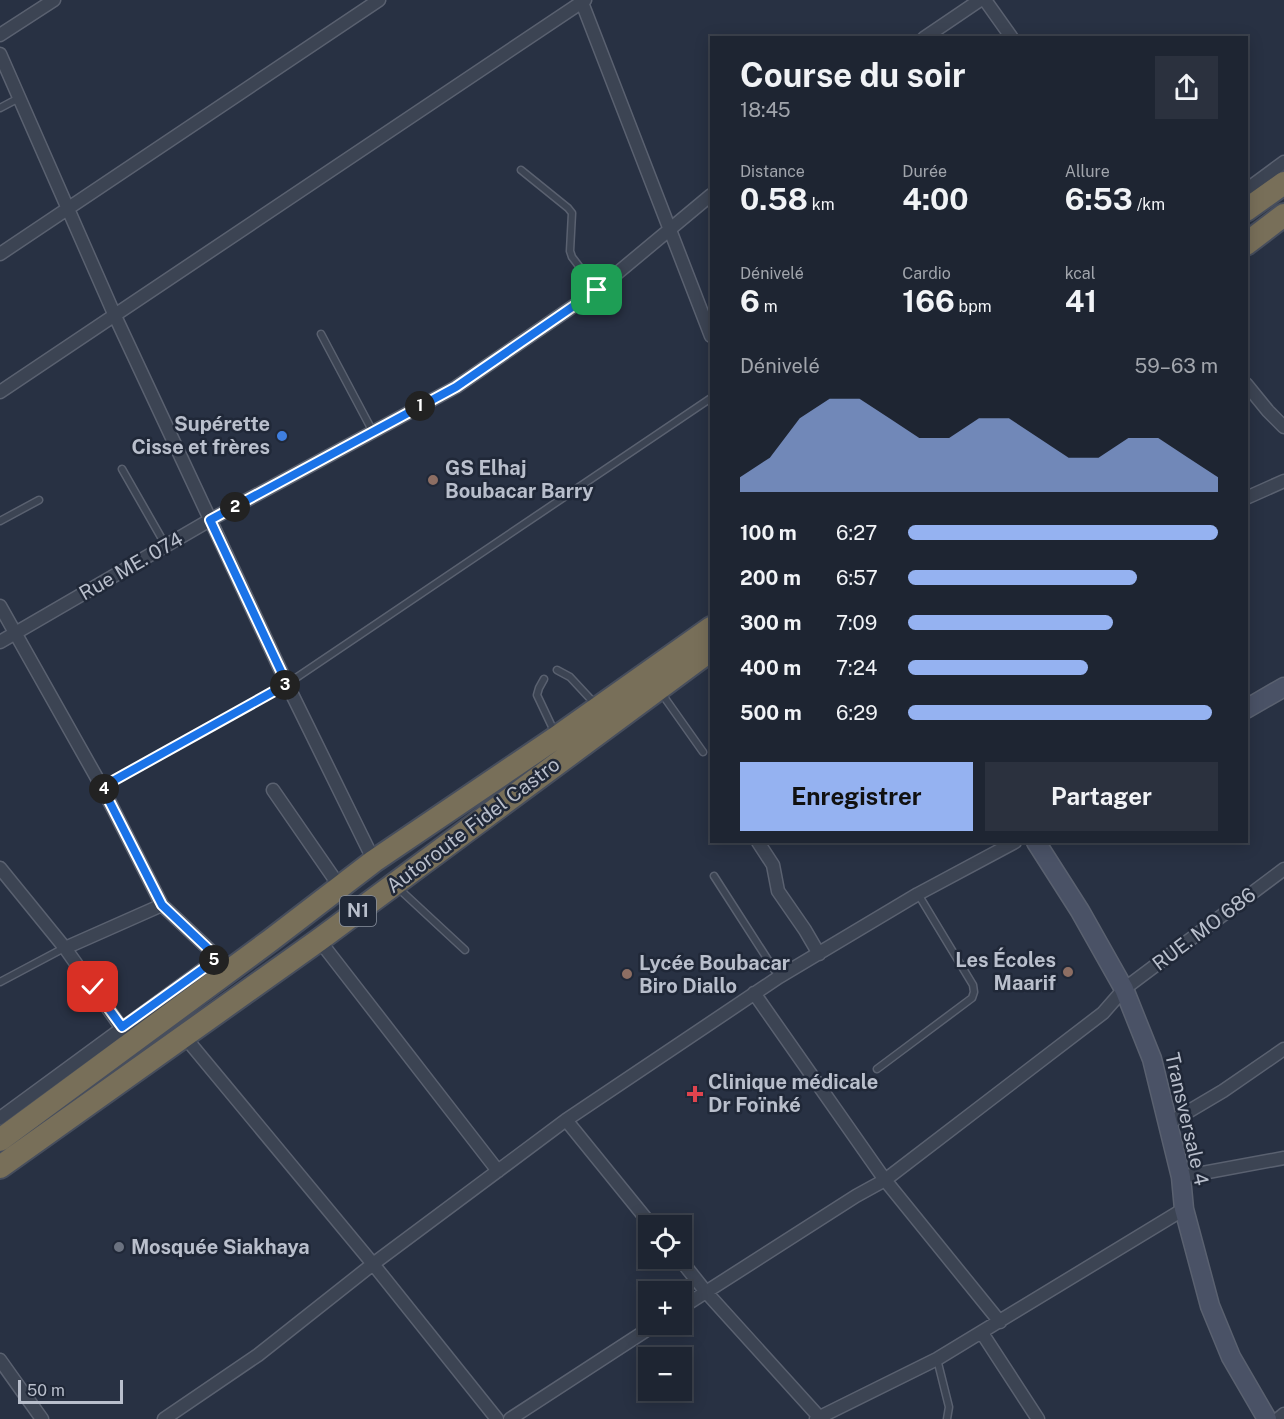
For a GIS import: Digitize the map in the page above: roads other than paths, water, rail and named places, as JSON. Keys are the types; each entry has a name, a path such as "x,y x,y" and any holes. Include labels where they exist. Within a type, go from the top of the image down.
{"highway":[{"path":"1251,197 1284,183"},
{"path":"1248,242 1284,215"},
{"name":"Autoroute Fidel Castro","path":"0,1140 127,1034 224,964 340,887 374,861 710,629"},
{"name":"Autoroute Fidel Castro","path":"0,1167 319,940 710,651"}],"main road":[{"path":"1248,708 1284,687"},
{"name":"Transversale 4","path":"1037,843 1080,911 1124,989 1152,1059 1181,1177 1184,1209 1210,1306 1231,1357 1267,1419"}],"street":[{"path":"0,35 54,0"},
{"path":"0,254 379,0"},
{"path":"927,36 982,0 1010,36"},
{"path":"0,392 583,1 710,333"},
{"path":"0,54 115,316 287,684 374,861"},
{"path":"1251,197 1284,162"},
{"name":"Rue ME. 074","path":"0,642 210,520 456,387 597,290 710,196"},
{"path":"1248,386 1284,427"},
{"path":"1248,497 1284,481"},
{"path":"0,606 102,787 162,905 224,964"},
{"path":"273,790 340,887"},
{"path":"759,843 773,865 778,891 806,930 819,954"},
{"path":"164,1419 258,1355 373,1264 566,1120 779,977 918,894 1013,843"},
{"path":"0,868 65,948 127,1034 0,1118"},
{"name":"RUE. MO 686","path":"692,1301 885,1180 1103,1013 1124,989 1284,869"},
{"path":"65,948 162,905"},
{"path":"319,940 498,1171"},
{"path":"754,993 885,1180 1000,1322"},
{"path":"184,1036 373,1264 497,1419"},
{"path":"1169,1122 1223,1091 1284,1049"},
{"path":"566,1120 643,1215"},
{"path":"1181,1177 1284,1158"},
{"path":"688,1269 819,1418 937,1359 1184,1209"},
{"path":"982,1333 1038,1419"},
{"path":"510,1419 639,1335"},
{"path":"0,1360 42,1419"},
{"path":"1278,1419 1284,1414"}],"lane":[{"path":"0,108 20,98"},
{"path":"521,170 572,213 570,251 597,290"},
{"path":"321,334 373,432"},
{"path":"102,787 287,684 710,399"},
{"path":"122,469 166,546"},
{"path":"0,521 39,500"},
{"path":"557,670 570,676 598,708"},
{"path":"544,680 537,695 556,737"},
{"path":"658,688 704,752"},
{"path":"714,876 779,977"},
{"path":"394,884 465,950"},
{"path":"877,1069 972,998 974,992 973,985 918,894"},
{"path":"0,982 65,948"},
{"path":"937,1359 948,1407 947,1419"}],"place":[{"name":"Supérette Cisse et frères","path":"282,436"},
{"name":"GS Elhaj Boubacar Barry","path":"433,480"},
{"name":"Les Écoles Maarif","path":"1068,972"},
{"name":"Lycée Boubacar Biro Diallo","path":"627,974"},
{"name":"Clinique médicale Dr Foïnké","path":"695,1094"},
{"name":"Mosquée Siakhaya","path":"119,1247"}]}
